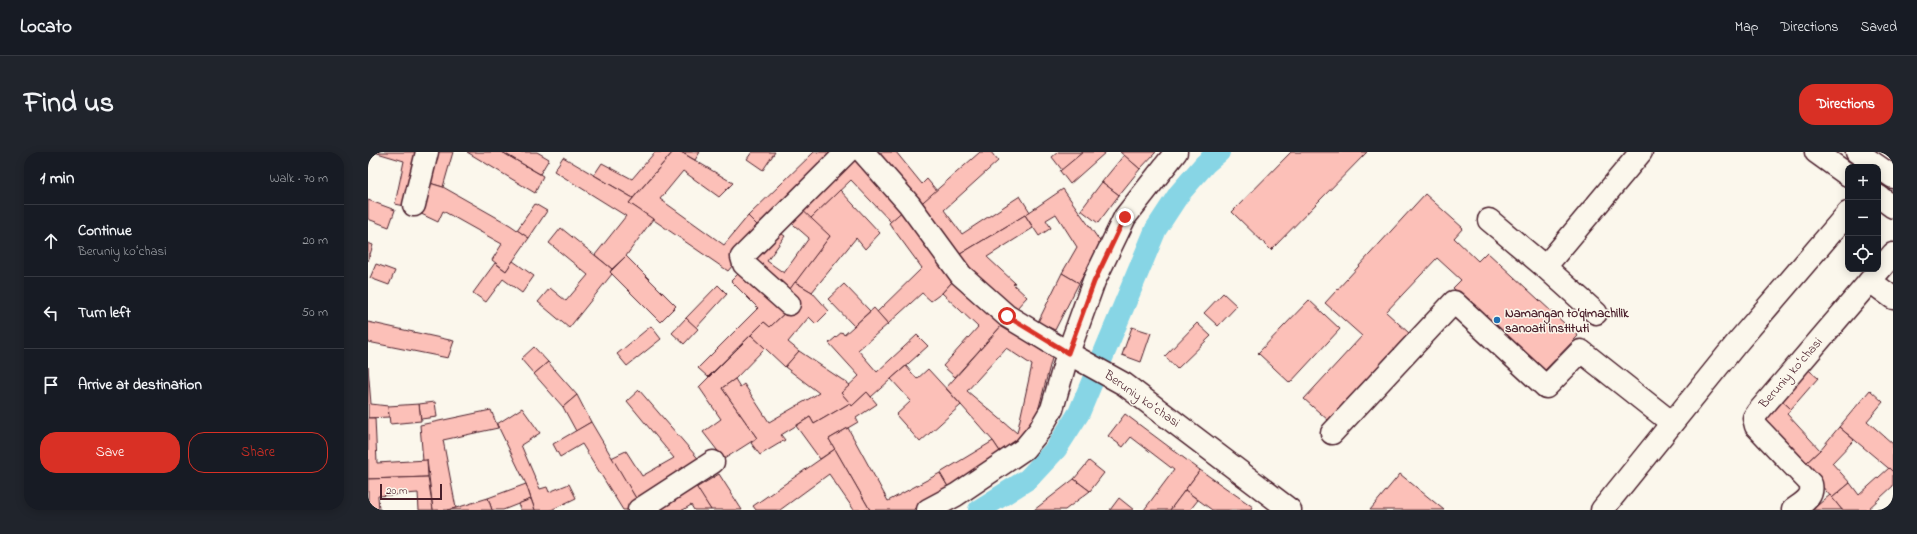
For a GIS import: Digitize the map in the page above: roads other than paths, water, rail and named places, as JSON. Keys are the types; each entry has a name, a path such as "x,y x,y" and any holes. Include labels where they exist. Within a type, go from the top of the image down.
{"main road":[{"path":"414,205 426,152"},
{"path":"788,304 744,264 742,257 847,152"},
{"name":"Beruniy koʻchasi","path":"863,152 909,204 961,275 1007,316 1124,384 1290,510"},
{"path":"928,510 956,495 1024,449 1039,430 1052,409 1076,357 1094,282 1125,217 1176,152"},
{"path":"1545,267 1641,152"},
{"path":"1816,152 1845,173"},
{"path":"1857,152 1893,177"},
{"path":"1881,198 1893,207"},
{"path":"1602,510 1736,344 1845,217"},
{"path":"1489,220 1545,267 1596,313"},
{"name":"Beruniy koʻchasi","path":"1793,510 1810,497 1812,490 1811,484 1756,426 1754,418 1893,254"},
{"path":"1870,281 1893,298"},
{"path":"1332,433 1454,302 1546,387 1581,351 1672,423"},
{"path":"639,510 713,462"}],"waterway":[{"path":"979,510 1028,479 1056,449 1079,413 1156,229 1179,194 1205,164 1219,152"}],"place":[{"name":"Namangan to‘qimachilik sanoati instituti","path":"1497,320"}]}
